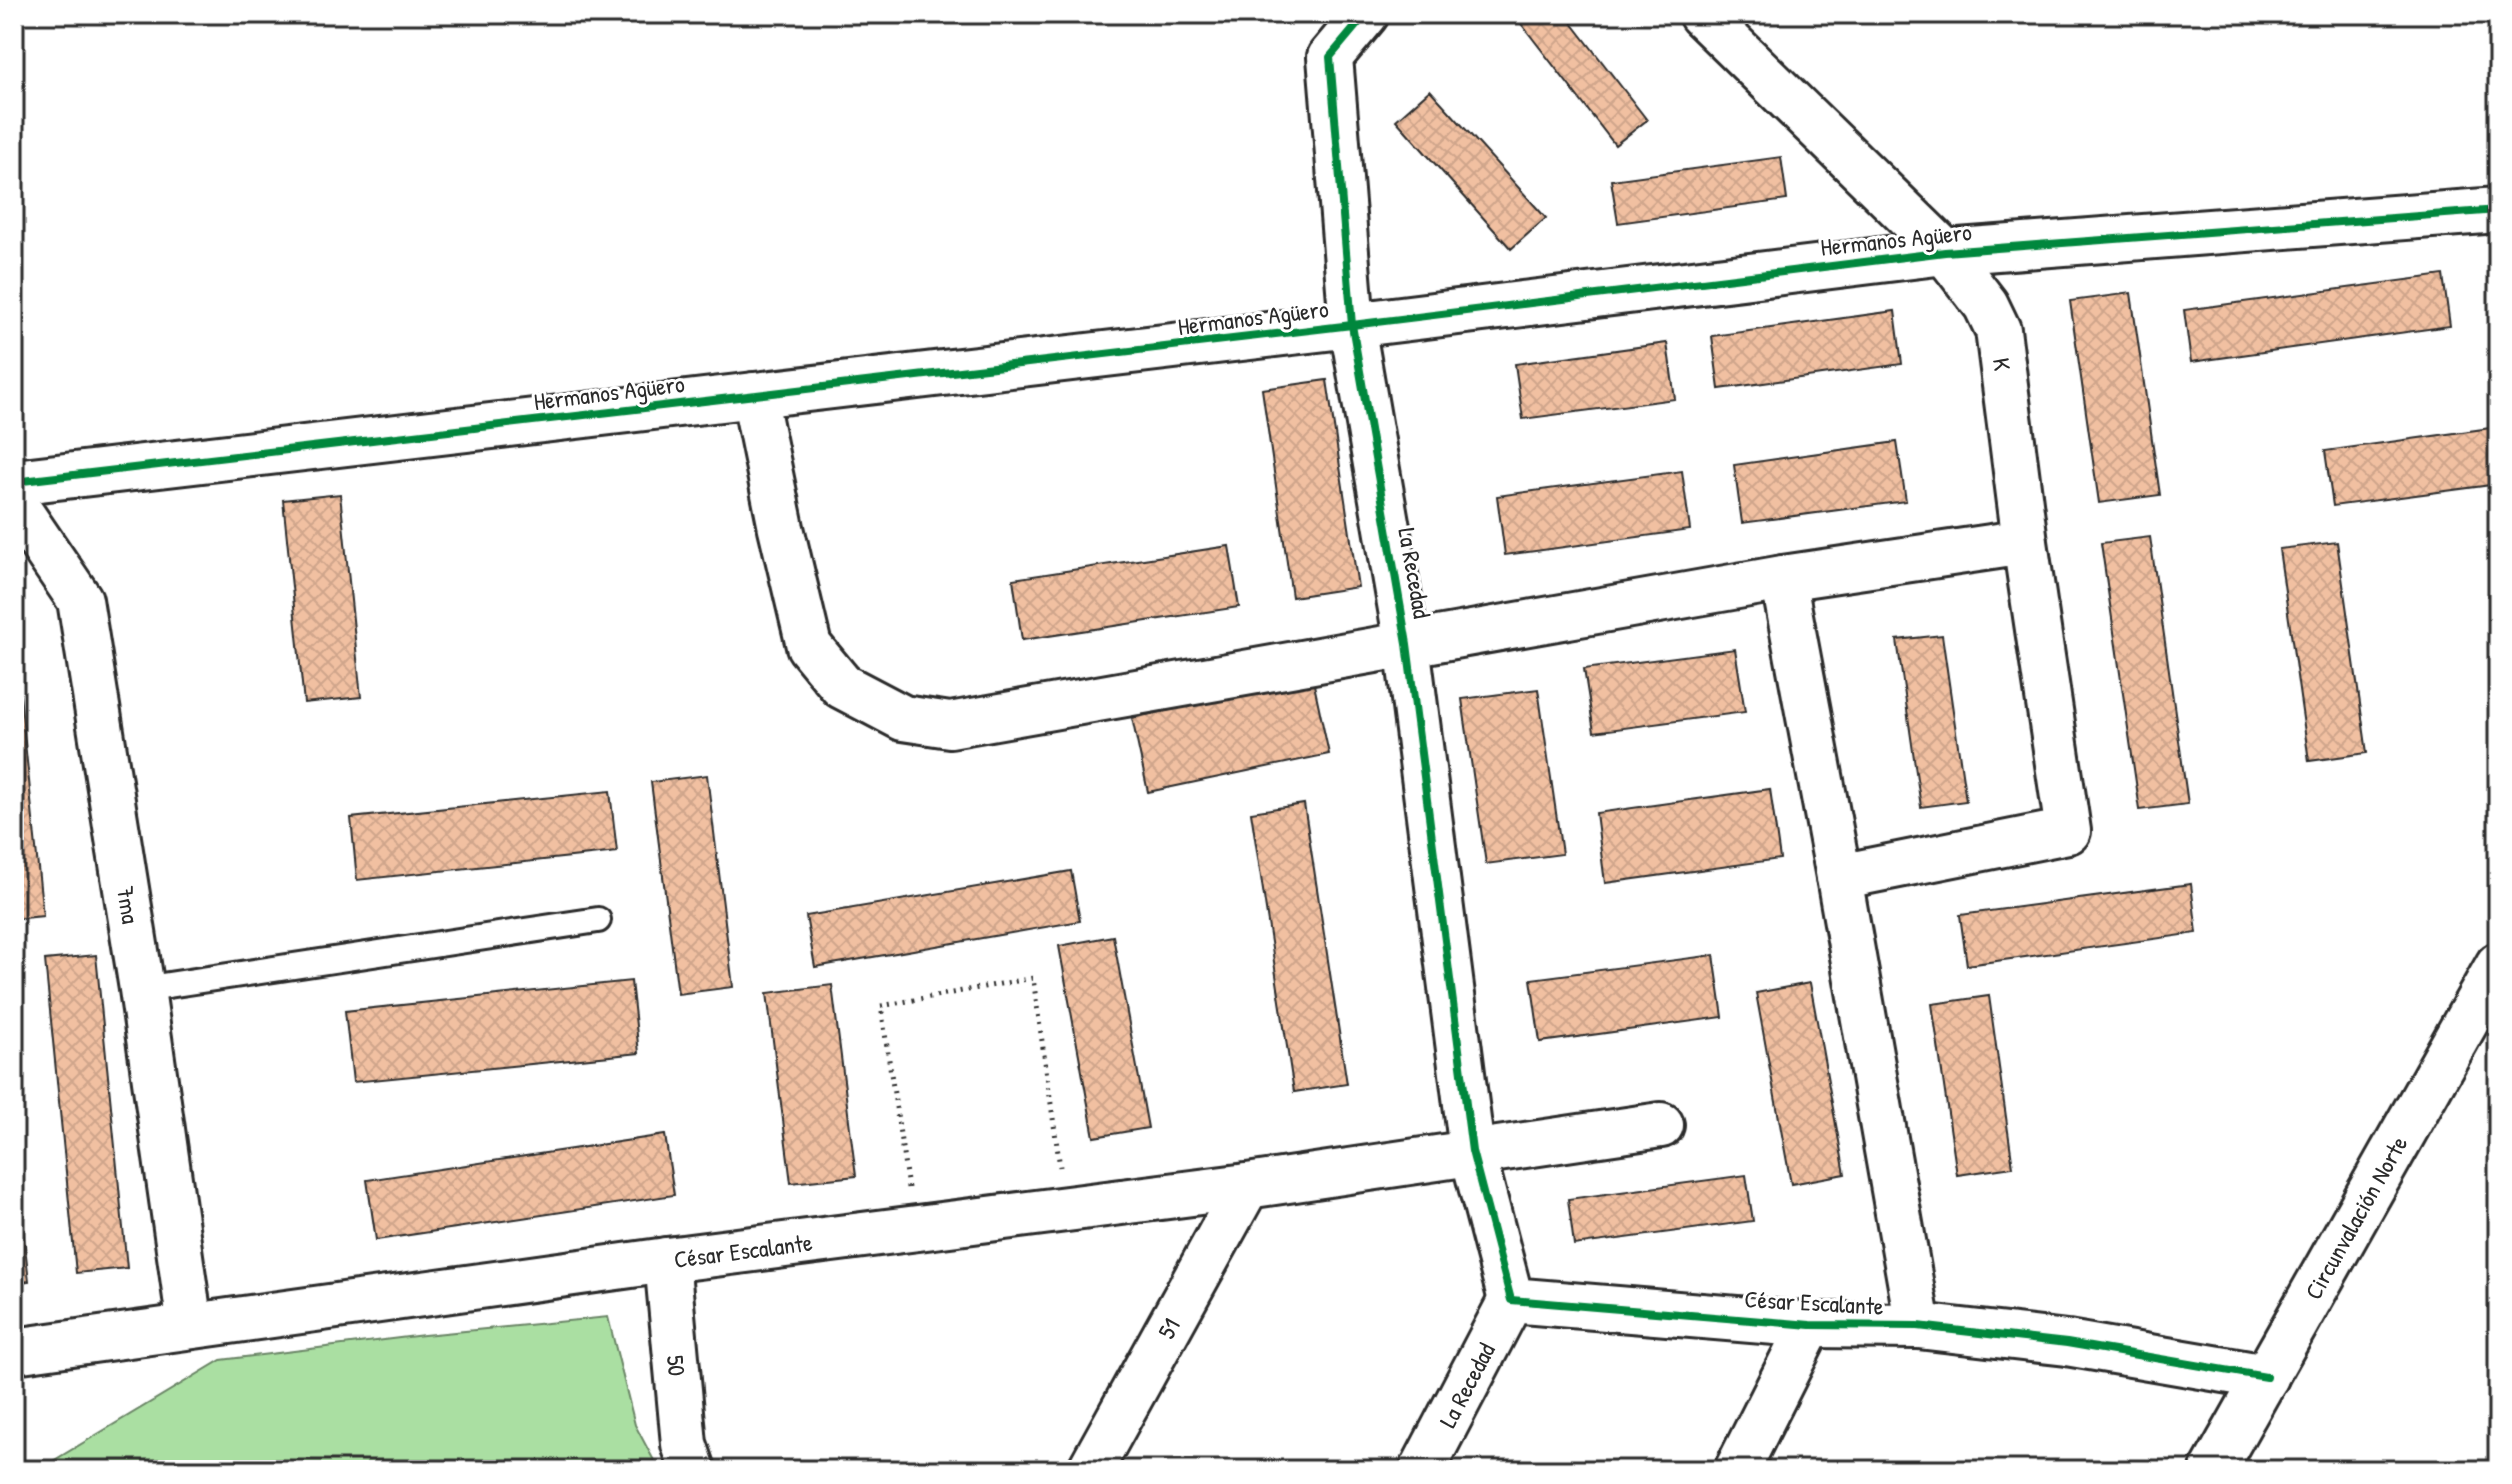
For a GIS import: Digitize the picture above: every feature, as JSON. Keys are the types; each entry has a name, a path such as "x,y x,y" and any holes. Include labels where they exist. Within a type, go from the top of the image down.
{"street":[{"name":"La Recedad","path":"1366,14 1330,57 1352,325 1407,644 1472,1151"},
{"name":"K","path":"1701,14 1945,252 1986,305 1998,330 2025,542 2068,831 1839,877"},
{"name":"Hermanos Agüero","path":"14,482 1945,252 2498,210"},
{"path":"754,395 809,646 842,686 903,718 950,725 1783,578 2025,542"},
{"name":"7ma","path":"14,503 80,600 142,989 190,1326"},
{"path":"1783,578 1918,1326"},
{"name":"Circunvalación Norte","path":"2213,1470 2498,965"},
{"name":"César Escalante","path":"14,1351 667,1260 1247,1186 1661,1125"},
{"path":"1472,1151 1511,1300"},
{"name":"51","path":"1090,1470 1247,1186"},
{"name":"50","path":"667,1260 684,1444 693,1470"},
{"name":"La Recedad","path":"1422,1470 1511,1300"},
{"name":"César Escalante","path":"1511,1300 1810,1325 1918,1326 2067,1343 2266,1377"},
{"path":"1737,1470 1810,1325"}],"lane":[{"path":"142,989 598,920"}],"path":[{"path":"914,1228 881,1006 1033,978 1066,1209"}],"green space":[{"path":"608,1317 635,1425 659,1470 38,1470 221,1360 424,1335"}],"building":[{"path":"1519,14 1565,14 1647,120 1615,145 1516,17"},
{"path":"1430,90 1546,218 1511,249 1396,120"},
{"path":"1781,157 1787,200 1618,223 1611,180"},
{"path":"2443,275 2450,326 2191,362 2184,310"},
{"path":"2131,293 2160,495 2099,503 2070,301"},
{"path":"1895,311 1902,364 1719,389 1712,336"},
{"path":"1667,343 1675,399 1523,419 1515,364"},
{"path":"1327,380 1358,587 1292,597 1262,389"},
{"path":"2498,427 2498,484 2333,506 2325,451"},
{"path":"1897,442 1906,501 1742,523 1734,465"},
{"path":"1682,471 1690,530 1505,555 1497,496"},
{"path":"340,494 361,697 304,703 283,500"},
{"path":"2150,537 2188,804 2140,810 2101,543"},
{"path":"2337,542 2367,753 2309,761 2279,549"},
{"path":"1229,546 1239,607 1022,640 1013,579"},
{"path":"1942,635 1966,801 1921,807 1897,640"},
{"path":"14,636 43,916 14,919"},
{"path":"1735,649 1745,712 1594,732 1584,669"},
{"path":"1313,680 1329,754 1148,792 1132,718"},
{"path":"1538,689 1562,854 1486,864 1462,699"},
{"path":"707,775 733,987 678,994 651,782"},
{"path":"1770,789 1780,859 1605,883 1596,813"},
{"path":"610,791 617,852 357,880 351,818"},
{"path":"1304,804 1347,1084 1294,1092 1251,812"},
{"path":"1071,871 1080,921 815,967 806,916"},
{"path":"2191,884 2197,933 1967,965 1960,915"},
{"path":"1113,936 1148,1128 1094,1137 1059,946"},
{"path":"96,955 127,1268 76,1273 45,960"},
{"path":"1714,955 1723,1017 1540,1042 1531,979"},
{"path":"631,981 639,1053 353,1082 345,1011"},
{"path":"1810,983 1845,1174 1791,1184 1756,993"},
{"path":"832,985 856,1176 791,1183 767,993"},
{"path":"1989,996 2013,1167 1957,1175 1932,1004"},
{"path":"665,1135 674,1195 376,1240 367,1180"},
{"path":"1746,1175 1753,1221 1574,1245 1568,1199"},
{"path":"23,1229 29,1281 14,1283 14,1230"}],"cycle path":[{"path":"1366,14 1330,57 1352,325 1407,644 1472,1151 1511,1300 1810,1325 1918,1326 2067,1343 2266,1377"},
{"path":"14,482 1945,252 2498,210"}]}
